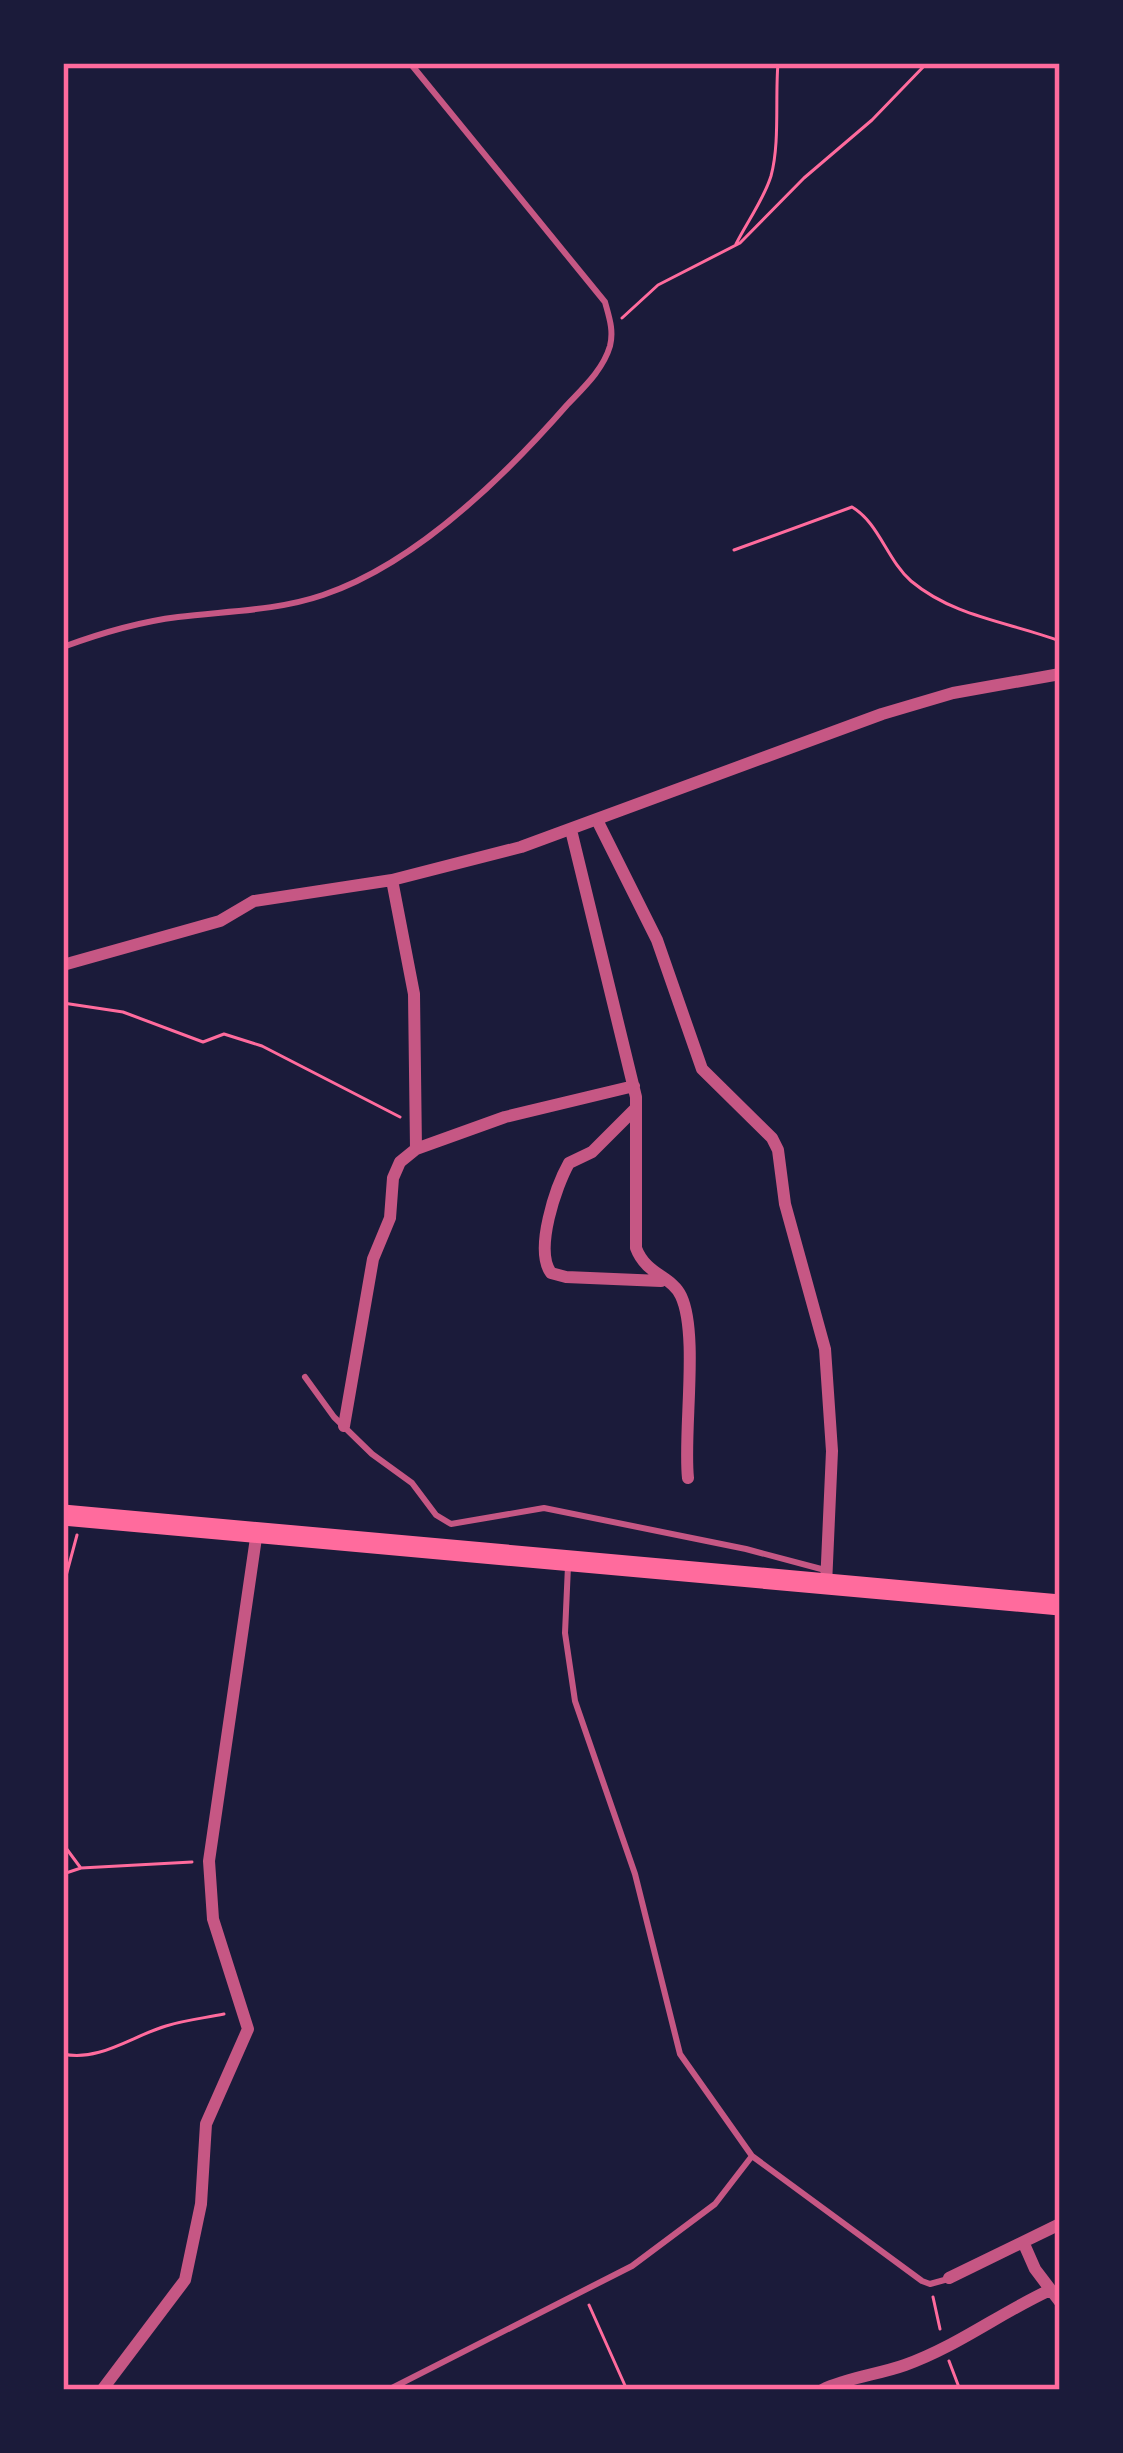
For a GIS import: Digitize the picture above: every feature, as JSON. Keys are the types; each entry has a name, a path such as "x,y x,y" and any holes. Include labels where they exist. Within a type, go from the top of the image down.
{"highway":[{"path":"72,1515 568,1562 827,1578 1060,1605"}],"street":[{"path":"63,964 220,921 254,901 392,880 520,847 882,714 953,693 1060,674"},
{"path":"597,820 657,940 702,1069 772,1138 778,1150 785,1204 825,1349 832,1451 827,1578"},
{"path":"571,830 634,1086 636,1248 646,1268 681,1295 686,1327 688,1478"},
{"path":"392,880 415,994 416,1149"},
{"path":"344,1426 373,1259 390,1218 393,1178 400,1162 416,1149 551,1103 634,1086"},
{"path":"636,1107 592,1152 569,1162 552,1199 544,1263 551,1273 566,1277 663,1281"},
{"path":"102,2390 185,2280 201,2204 206,2124 247,2034 248,2021 213,1919 209,1861 257,1529"},
{"path":"949,2278 1060,2224"},
{"path":"822,2390 904,2365 998,2315 1055,2296 1024,2244"}],"lane":[{"path":"63,647 116,627 270,608 351,584 425,537 488,488 608,354 612,327 604,302 410,63"},
{"path":"305,1376 344,1426 412,1483 440,1519 451,1524 544,1508 746,1549 827,1578"},
{"path":"568,1562 566,1633 572,1686 599,1779 635,1874 675,2042 692,2074 752,2156 914,2276 930,2284 949,2278"},
{"path":"388,2390 632,2266 715,2204 752,2156"}],"path":[{"path":"735,246 772,174 778,63"},
{"path":"612,327 658,285 735,246 927,63"},
{"path":"734,550 852,507 865,517 898,568 937,599 991,622 1060,641"},
{"path":"63,1003 124,1012 203,1042 224,1034 281,1052 414,1124"},
{"path":"63,1587 72,1515"},
{"path":"63,1844 81,1868"},
{"path":"63,1874 81,1868 209,1861"},
{"path":"63,2054 98,2053 167,2026 244,2010"},
{"path":"930,2284 944,2347 960,2390"},
{"path":"584,2292 627,2390"}]}
